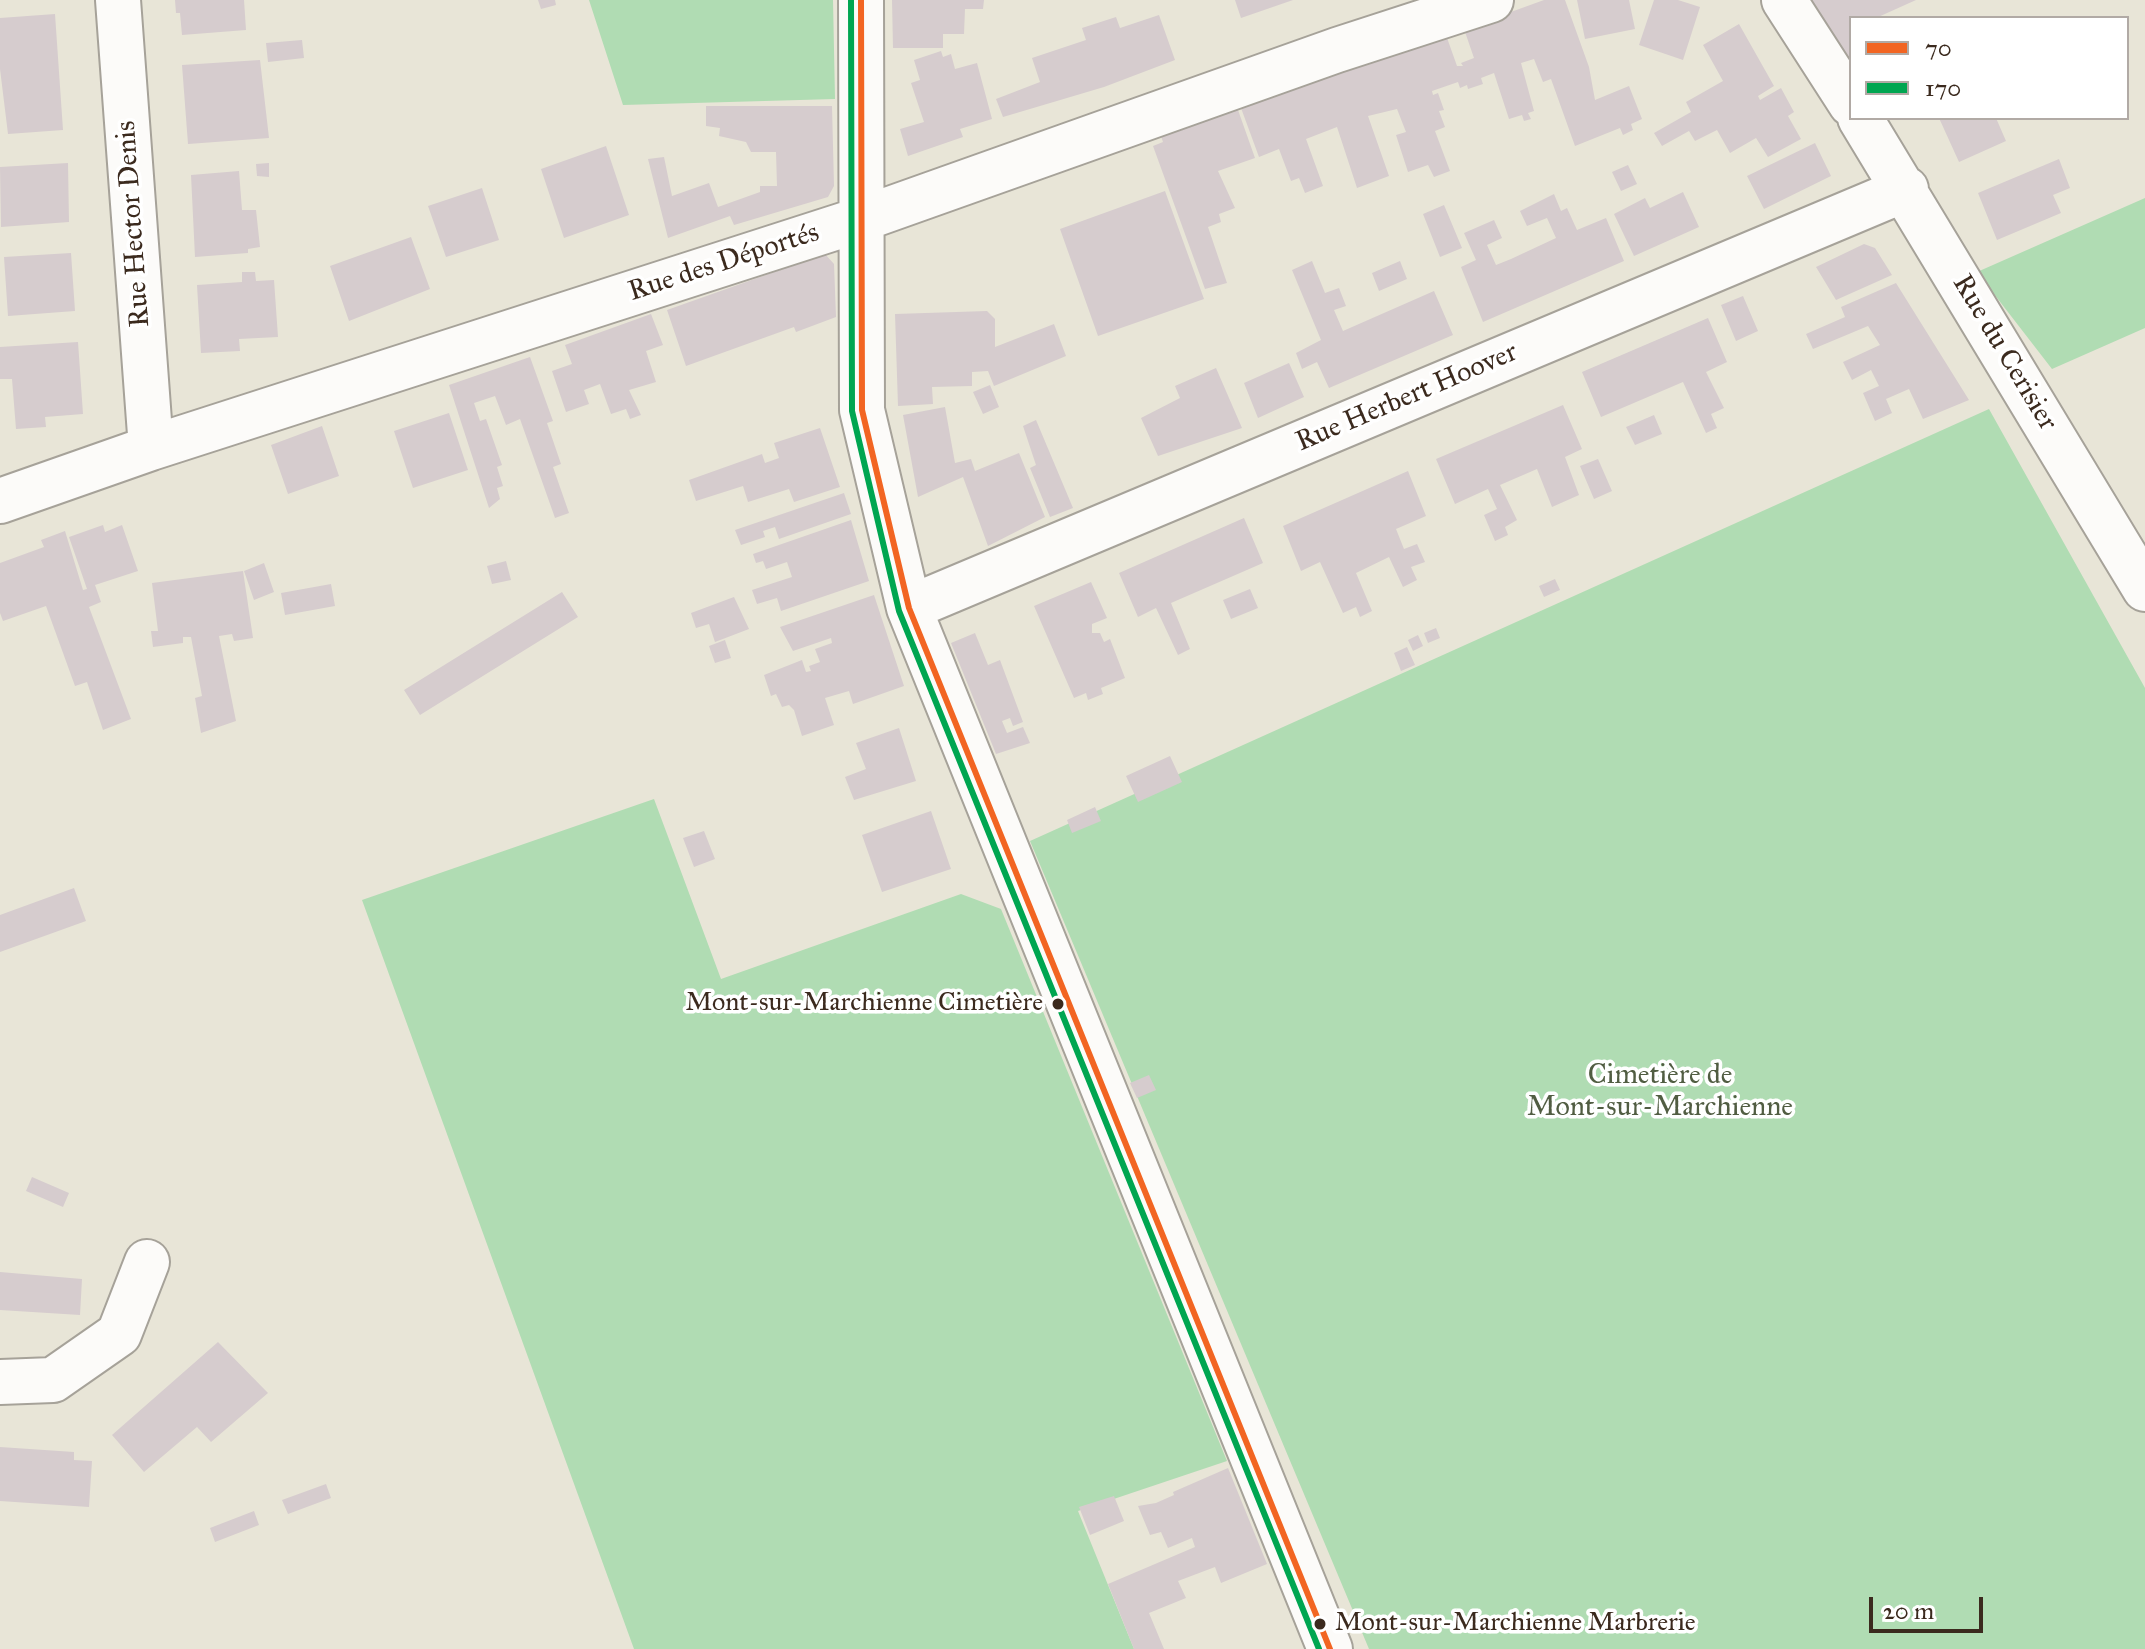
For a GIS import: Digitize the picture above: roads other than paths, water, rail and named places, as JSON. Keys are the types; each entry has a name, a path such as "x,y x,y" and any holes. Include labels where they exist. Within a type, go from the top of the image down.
{"street":[{"name":"Rue Hector Denis","path":"118,0 151,448"},
{"path":"861,0 859,220 862,410 909,608 1330,1649"},
{"name":"Rue des Déportés","path":"0,501 151,448 859,220 1337,50 1491,0"},
{"path":"1784,0 1849,101"},
{"name":"Rue du Cerisier","path":"1861,120 1906,189 2145,589"},
{"name":"Rue Herbert Hoover","path":"909,608 1906,189"},
{"path":"0,1382 53,1380 119,1334 147,1262"}],"place":[{"name":"Mont-sur-Marchienne Cimetière","path":"1058,1004"},
{"name":"Mont-sur-Marchienne Marbrerie","path":"1320,1624"}],"park label":[{"name":"Cimetière de Mont-sur-Marchienne","path":"1660,1092"}]}
